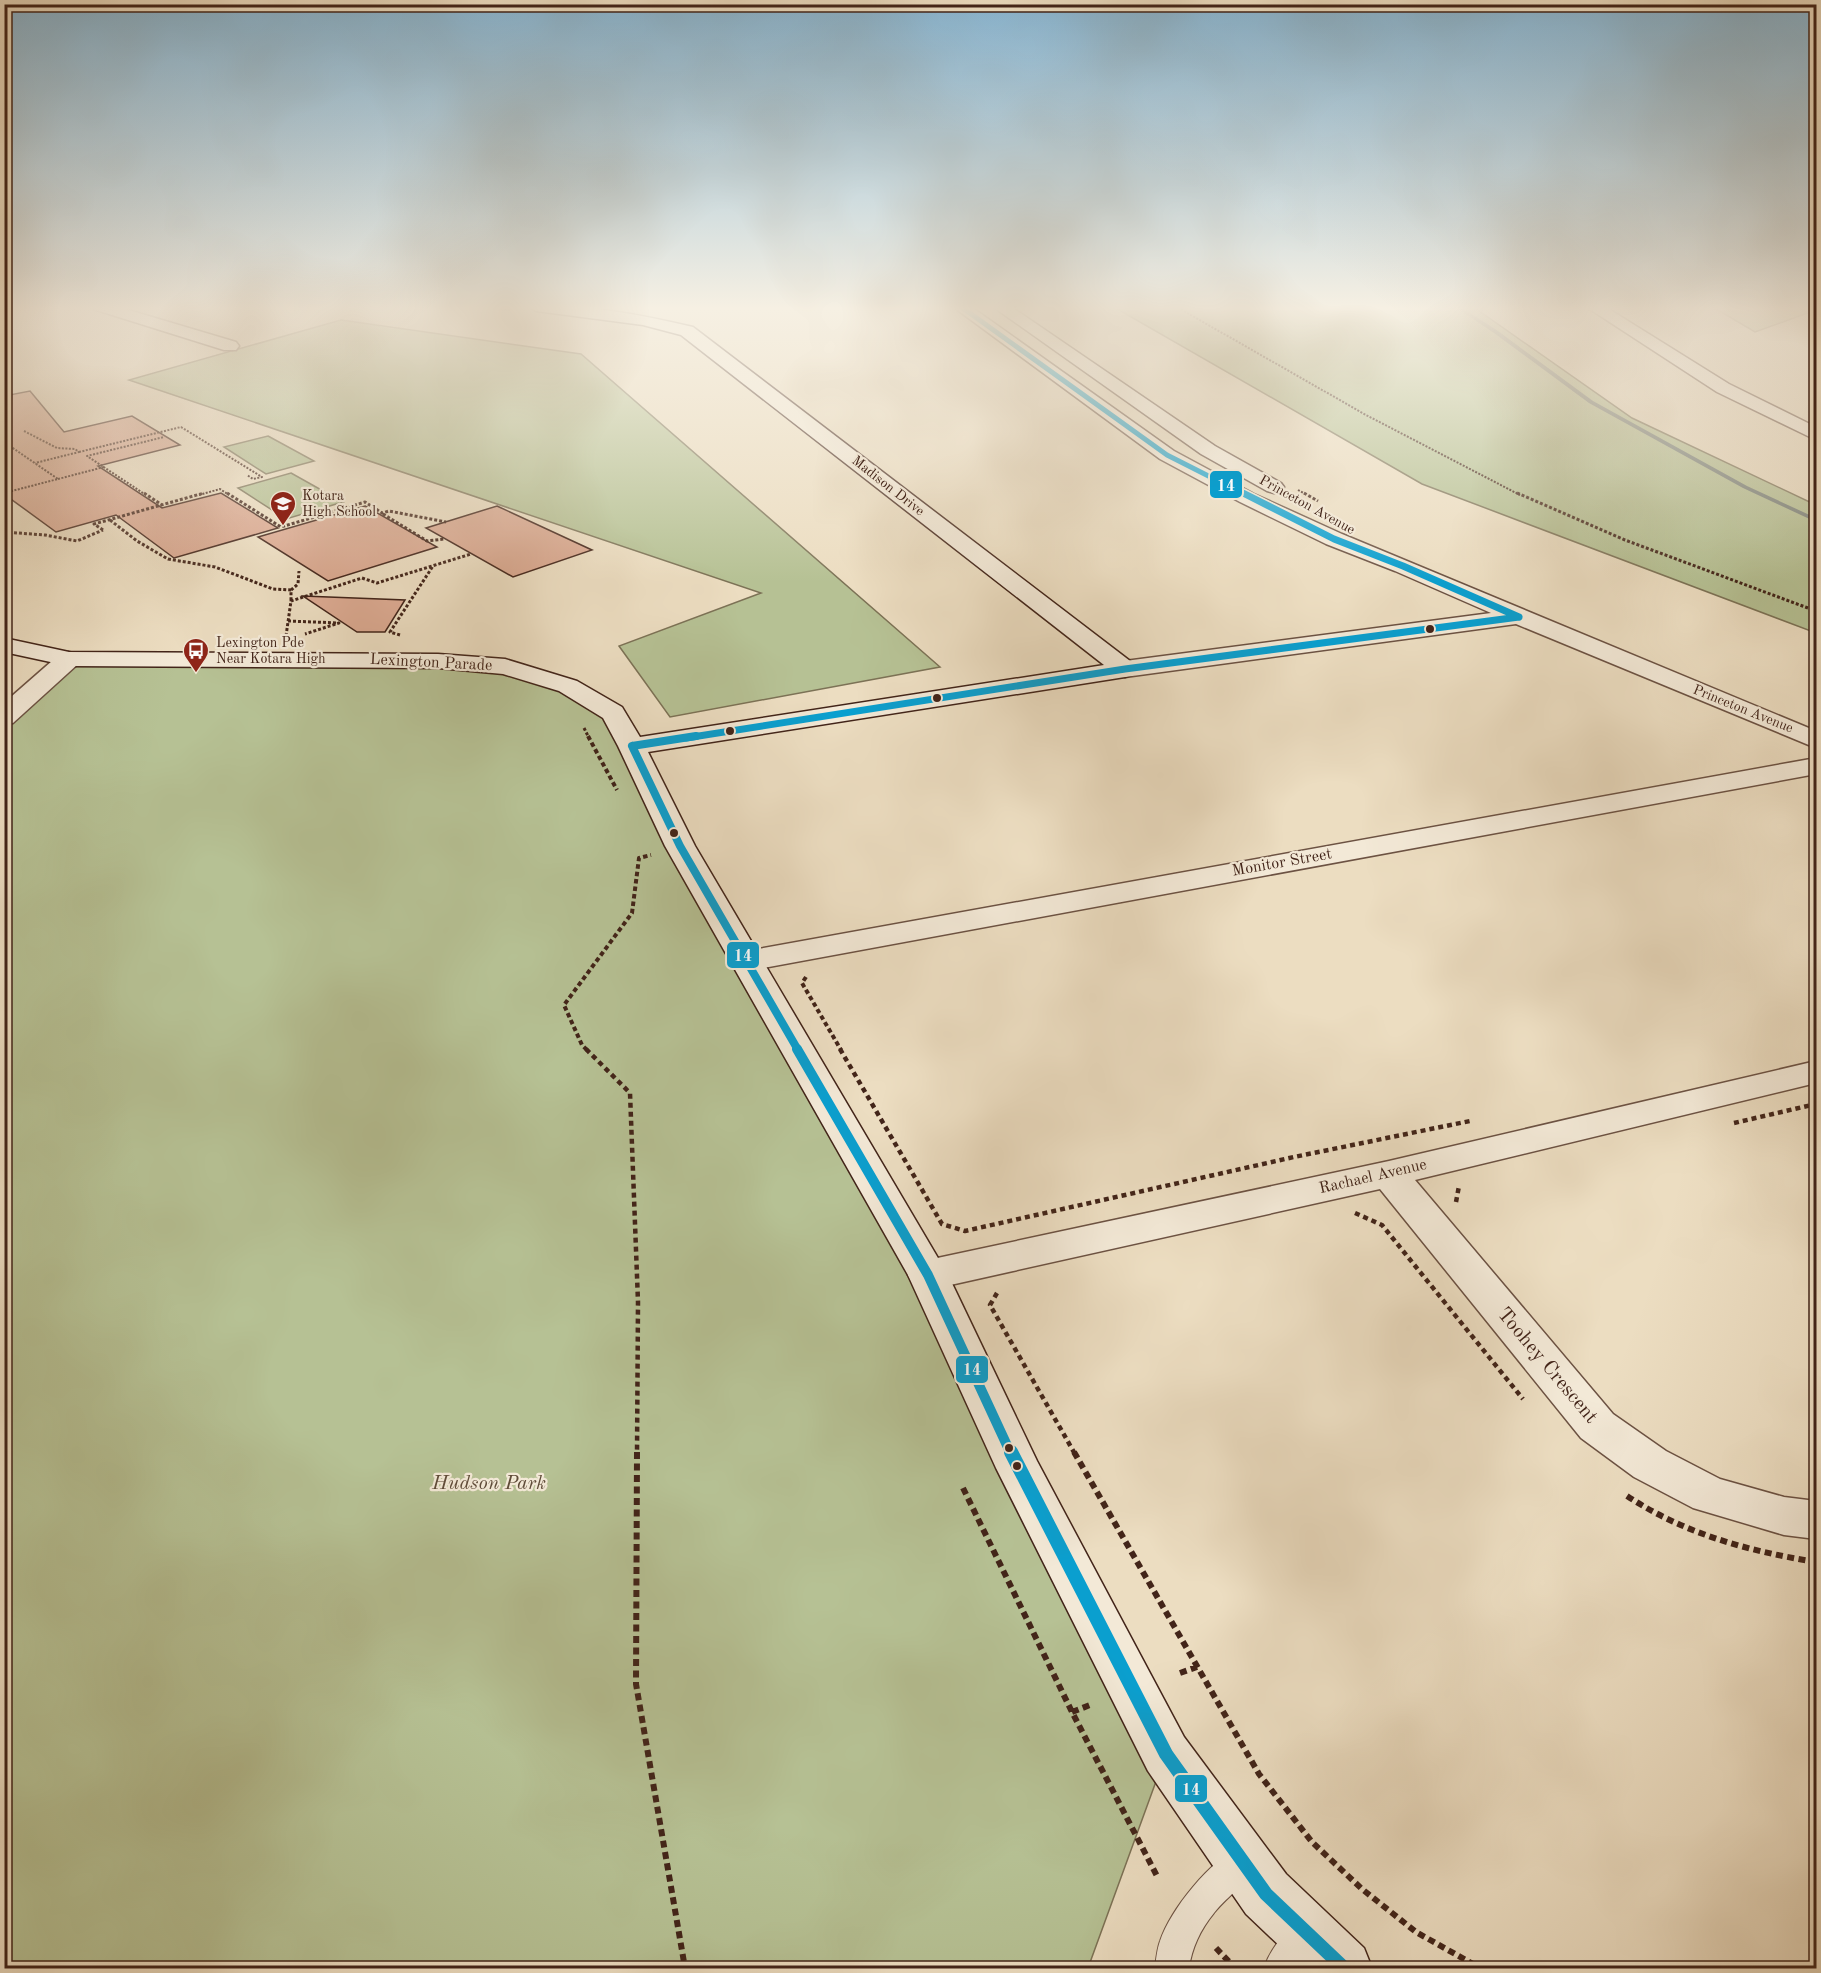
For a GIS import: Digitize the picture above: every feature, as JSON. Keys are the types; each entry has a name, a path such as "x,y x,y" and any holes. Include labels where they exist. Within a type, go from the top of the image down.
{"street":[{"name":"Madison Drive","path":"774,398 1125,669"},
{"name":"Princeton Avenue","path":"1088,398 1167,455 1334,539 1816,740"},
{"name":"Princeton Avenue","path":"1133,398 1208,450 1352,528 1403,566"},
{"path":"1743,398 1816,434"},
{"path":"632,746 1125,669 1519,616"},
{"name":"Lexington Parade","path":"4,645 69,658 438,661 505,667 568,686 613,713 632,746 659,849 747,961 928,1275 1018,1468 1166,1754 1266,1894 1294,1951 1344,1968"},
{"path":"4,717 69,658"},
{"name":"Monitor Street","path":"747,961 1816,766"},
{"name":"Rachael Avenue","path":"928,1275 1389,1174 1816,1072"},
{"name":"Toohey Crescent","path":"1389,1174 1597,1426 1650,1464 1709,1495 1784,1515 1816,1520"}],"lane":[{"path":"1172,1968 1176,1943 1202,1901 1243,1861"}],"path":[{"path":"1334,398 1398,435 1561,514 1638,546 1816,611"},
{"path":"35,463 181,427 262,477 254,479 247,475"},
{"path":"24,431 57,448 75,449 79,452"},
{"path":"157,433 164,437 87,456 162,505"},
{"path":"135,438 142,442"},
{"path":"4,444 9,445 58,479"},
{"path":"114,444 121,448"},
{"path":"91,449 98,454"},
{"path":"4,493 104,467"},
{"path":"4,532 45,535 77,541 103,530 94,524 220,489 281,526 365,502 427,541 444,539"},
{"path":"1298,490 1318,501"},
{"path":"382,513 389,511 446,522"},
{"path":"109,519 137,541 168,559 215,567 273,589 291,590 298,584 299,572"},
{"path":"291,601 362,579 377,583 471,554"},
{"path":"401,635 390,632 433,566"},
{"path":"288,621 339,623 285,641 291,590"},
{"path":"584,727 621,798"},
{"path":"659,849 639,858 632,913 564,1005 582,1045 630,1094 638,1302 636,1684 685,1968"},
{"path":"812,971 802,982 942,1224 965,1231 1294,1157 1475,1120"},
{"path":"1726,1125 1816,1104"},
{"path":"1459,1209 1456,1203 1459,1185 1470,1182"},
{"path":"1348,1209 1382,1225 1530,1407"},
{"path":"953,1227 953,1234"},
{"path":"999,1289 990,1305 1259,1774 1312,1842 1362,1888 1416,1932 1480,1968"},
{"path":"963,1488 1072,1712 1157,1876"},
{"path":"1625,1494 1642,1507 1702,1536 1755,1553 1816,1562"},
{"path":"1180,1673 1197,1667"},
{"path":"1072,1712 1090,1705"},
{"path":"1216,1948 1235,1968"}],"green space":[{"path":"183,398 632,398 940,667 670,717 619,646 761,593"},
{"path":"1272,398 1604,398 1632,418 1816,505 1816,633 1422,484"},
{"path":"268,436 314,461 266,474 224,447"},
{"path":"291,473 343,502 286,519 238,488"},
{"name":"Hudson Park","path":"69,659 505,667 613,713 1166,1754 1088,1968 5,1968 4,724"}],"building":[{"path":"4,398 36,398 64,432 132,416 180,445 98,466 162,508 221,493 278,528 174,558 116,515 56,532 4,494"},
{"path":"365,506 437,547 328,581 258,537"},
{"path":"497,506 592,550 513,577 426,528"},
{"path":"303,596 405,600 385,632 357,632"}],"waterway":[{"path":"1586,398 1745,487 1816,520"}],"transit line":[{"name":"14","path":"1088,398 1167,455 1334,539 1403,566 1519,617"},
{"name":"14","path":"632,746 1125,669 1519,617"},
{"name":"14","path":"632,746 680,846 928,1275 1018,1468 1166,1754 1266,1894 1344,1968"}],"place":[{"name":"Kotara High School","path":"283,527"},
{"name":"Lexington Pde Near Kotara High","path":"196,674"}]}
